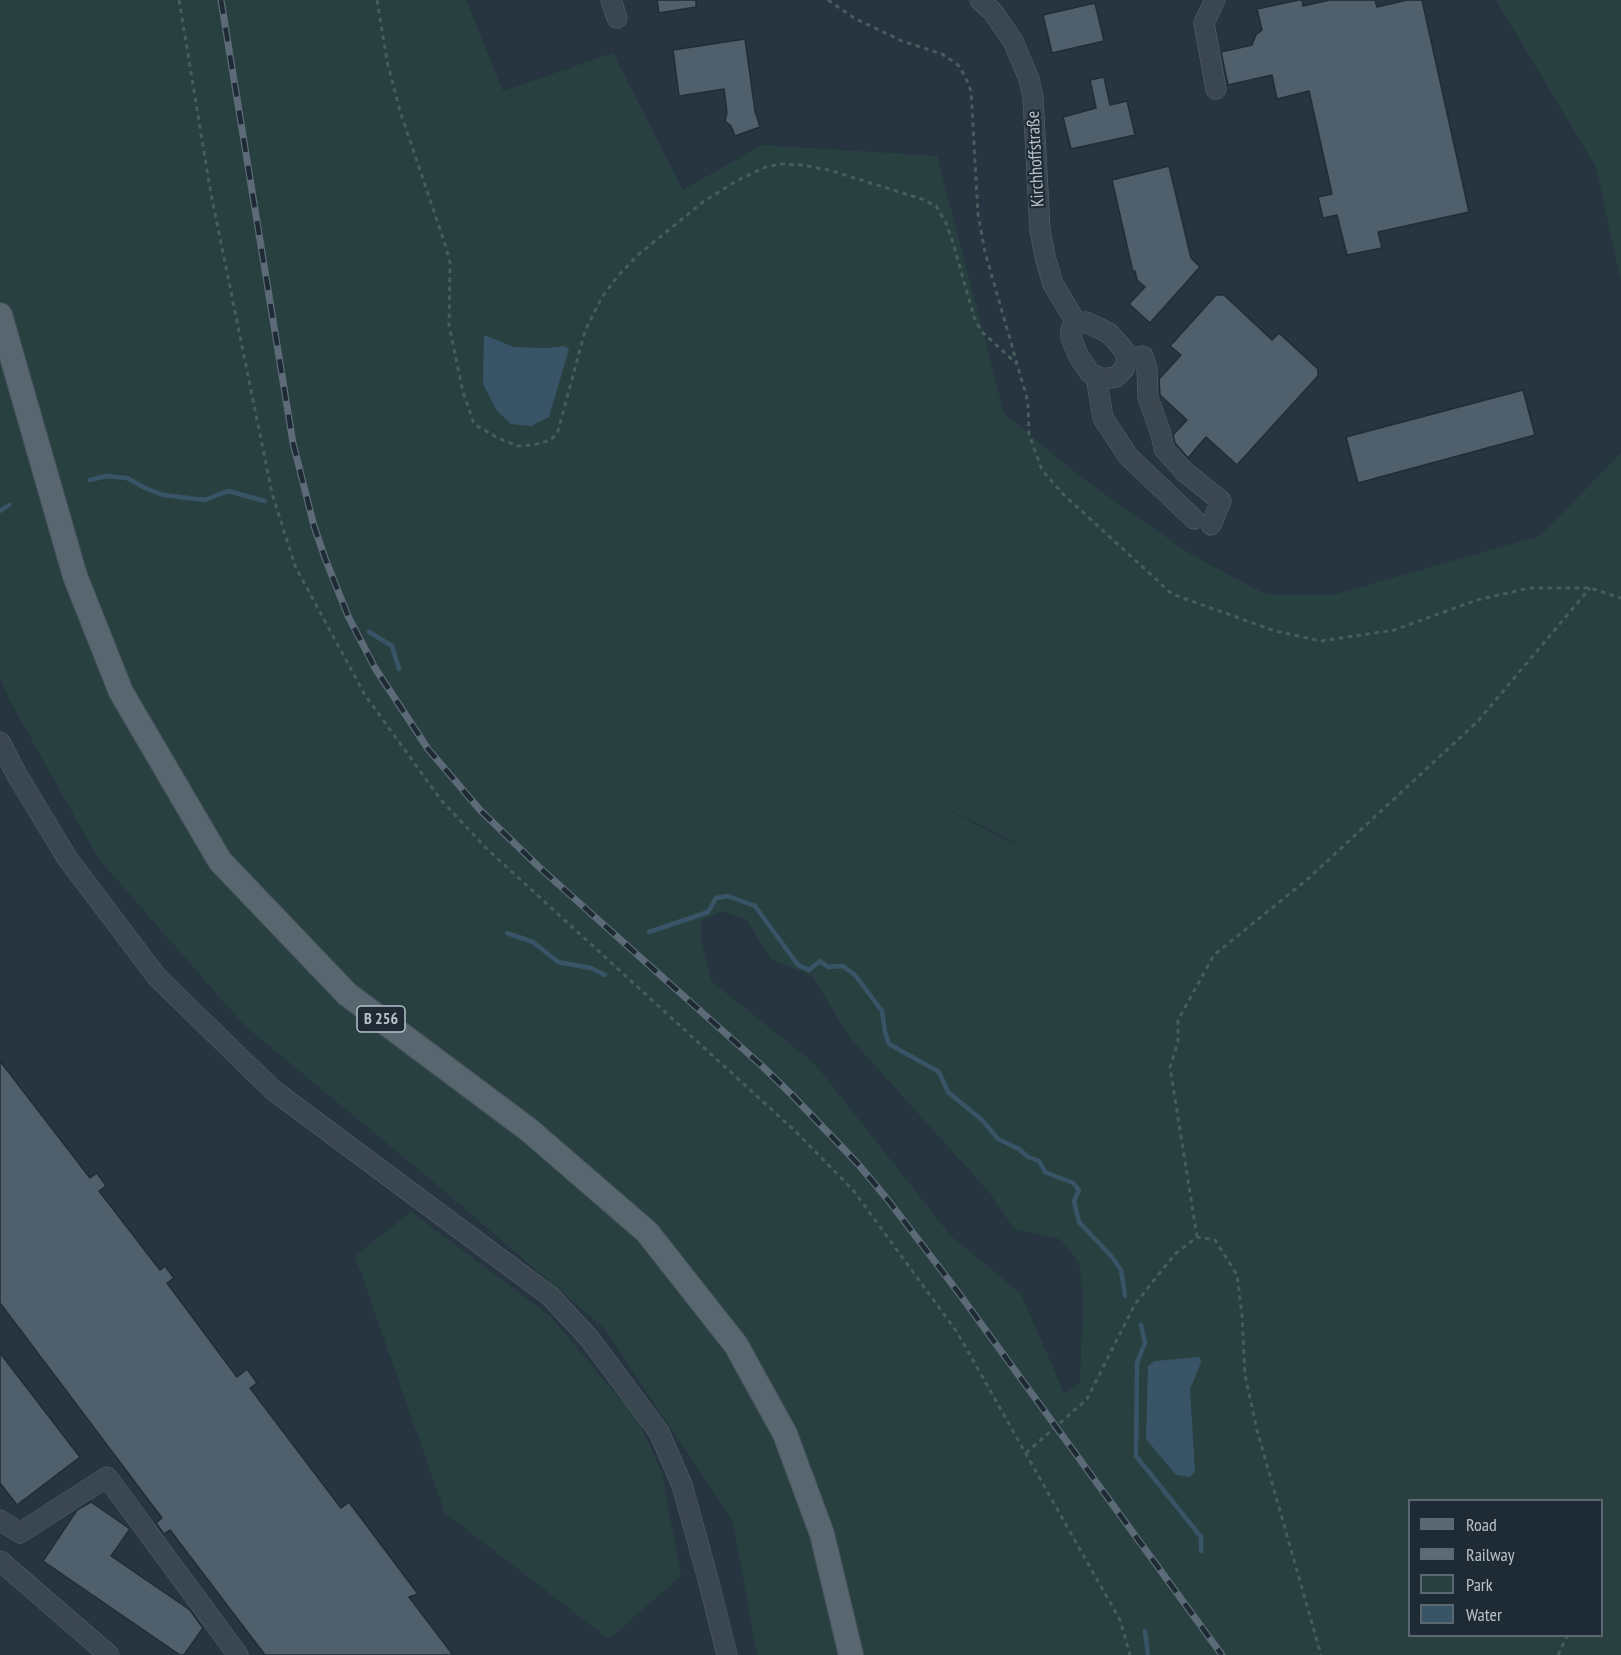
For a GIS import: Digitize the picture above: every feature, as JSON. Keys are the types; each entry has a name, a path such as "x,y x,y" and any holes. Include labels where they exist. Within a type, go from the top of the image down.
{"main road":[{"name":"B 256","path":"0,315 75,576 121,692 220,861 347,994 529,1130 647,1232 736,1345 784,1434 822,1534 851,1655"}],"street":[{"name":"Kirchhoffstraße","path":"980,0 993,12 1013,41 1029,79 1033,97 1040,230 1045,257 1053,284 1077,324"},
{"path":"1215,0 1203,23 1216,89"},
{"path":"1086,322 1109,333 1120,345 1127,359 1124,369 1116,377 1102,379 1090,373 1084,365 1071,338 1071,330 1077,324 1086,322"},
{"path":"1096,376 1103,418 1128,456 1203,522 1221,501 1185,472 1164,449 1148,398 1147,369 1143,356 1127,359"},
{"path":"0,742 67,858 157,977 273,1090 550,1296 589,1338 659,1432 682,1485 727,1655"},
{"path":"0,1520 20,1533 106,1477 238,1655"},
{"path":"0,1561 109,1655"}],"path":[{"path":"179,0 211,194 272,493 295,566 365,695 441,800 487,849 795,1131 853,1190 957,1332 1120,1620 1130,1655"},
{"path":"377,0 387,61 400,111 450,263 449,325 463,392 474,424 498,438 517,446 551,440 558,431 585,331 602,297 617,277 639,254 703,202 738,180 766,167 781,164 829,170 922,199 936,206 946,223 981,331 1017,364"},
{"path":"1197,1238 1170,1067 1178,1042 1178,1020 1214,955 1309,878 1478,721 1590,588"},
{"path":"1026,1453 1087,1399 1135,1304 1175,1254 1197,1238 1215,1240 1237,1275 1245,1375 1257,1430 1321,1655"},
{"path":"1558,1655 1566,1637"}],"green space":[{"path":"0,0 466,0 503,91 613,53 683,190 762,145 937,156 1004,413 1082,478 1190,554 1265,594 1336,594 1540,536 1621,453 1621,1655 1361,1655 1360,1653 1360,1655 757,1655 733,1522 604,1328 436,1184 244,1025 98,858 0,679","holes":["923,796 1017,843 1009,842","723,911 747,920 771,959 812,976 851,1039 990,1193 1014,1229 1060,1239 1079,1262 1083,1298 1080,1383 1064,1393 1021,1294 951,1236 815,1064 711,981 701,941 702,920"]},
{"path":"1496,0 1621,0 1621,282 1596,167"},
{"path":"411,1212 549,1315 638,1420 662,1473 681,1576 609,1639 445,1513 355,1256"}],"water":[{"path":"484,335 514,347 565,346 569,349 549,417 531,426 511,424 497,411 483,384"},
{"path":"1200,1357 1201,1363 1190,1389 1195,1471 1190,1477 1176,1475 1146,1439 1148,1366 1155,1361"}],"building":[{"path":"657,0 696,0 696,7 659,13"},
{"path":"1302,0 1303,6 1330,0 1375,0 1377,7 1407,0 1422,0 1469,212 1378,232 1382,248 1347,255 1337,215 1323,218 1318,197 1332,194 1309,91 1277,99 1272,75 1228,85 1221,52 1252,45 1256,35 1262,30 1257,9"},
{"path":"1095,3 1104,41 1052,53 1043,15"},
{"path":"745,39 755,111 760,127 735,136 731,126 725,121 727,112 724,89 679,96 673,50"},
{"path":"1104,77 1110,105 1127,101 1135,135 1071,149 1063,117 1096,108 1090,80"},
{"path":"1169,166 1191,258 1200,267 1150,323 1129,304 1145,287 1137,280 1135,271 1133,272 1112,180"},
{"path":"1216,295 1224,295 1272,340 1279,333 1318,369 1318,376 1237,465 1206,437 1188,458 1175,443 1173,435 1187,420 1160,395 1159,379 1181,355 1170,346"},
{"path":"1523,390 1535,435 1358,483 1346,437"},
{"path":"0,1061 90,1178 97,1173 106,1186 99,1191 160,1270 165,1266 174,1278 167,1283 237,1377 247,1369 257,1383 250,1388 341,1508 349,1502 418,1594 409,1597 453,1655 265,1655 170,1530 164,1534 156,1523 162,1518 0,1303"},
{"path":"0,1353 80,1457 17,1505 0,1483"},
{"path":"91,1502 130,1529 111,1556 190,1610 203,1628 184,1655 180,1655 43,1561 77,1510"}],"waterway":[{"path":"90,480 106,476 127,478 163,495 205,500 228,491 265,501"},
{"path":"0,511 9,505"},
{"path":"369,632 392,646 399,669"},
{"path":"649,932 708,912 716,898 728,896 755,906 798,965 809,970 820,961 828,967 843,966 855,975 882,1011 889,1044 939,1072 948,1092 982,1120 998,1139 1039,1161 1045,1172 1073,1183 1079,1190 1074,1201 1079,1222 1121,1270 1125,1296"},
{"path":"507,933 533,942 558,962 591,968 605,975"},
{"path":"1141,1325 1145,1343 1137,1363 1136,1456 1201,1537 1201,1551"},
{"path":"1145,1631 1148,1655"}],"railway":[{"path":"221,0 293,443 314,526 325,558 348,616 375,668 428,749 480,810 539,867 761,1065 858,1164 958,1292 1222,1655"}]}
